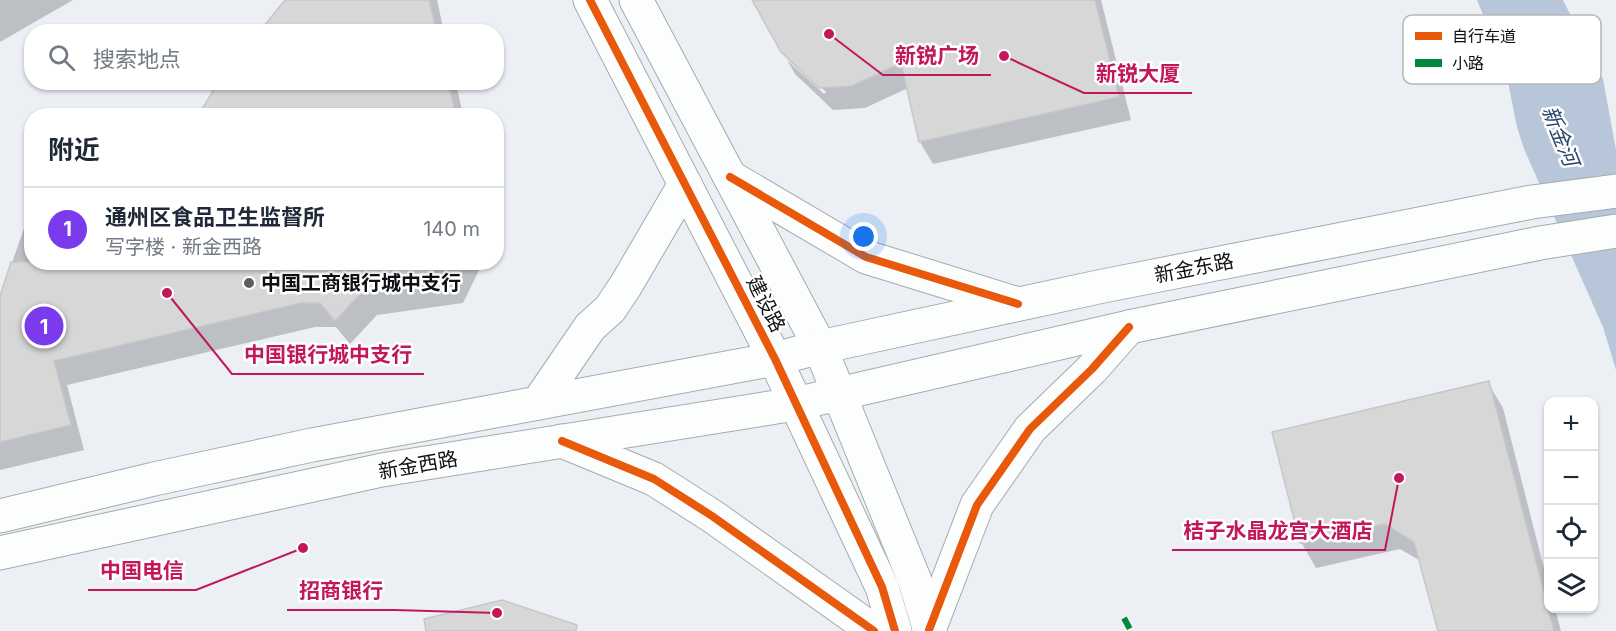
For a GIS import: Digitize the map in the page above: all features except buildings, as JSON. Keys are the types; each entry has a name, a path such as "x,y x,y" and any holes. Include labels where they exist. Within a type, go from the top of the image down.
{"main road":[{"name":"建设路","path":"591,0 775,359 882,587 896,631"},
{"name":"建设路","path":"636,0 820,347 915,581 929,630"},
{"path":"730,177 866,257 1018,304"},
{"path":"538,403 590,327 610,309 685,184"},
{"name":"新金东路","path":"775,359 820,347 1103,286 1532,202 1616,191"},
{"path":"840,395 1129,327 1540,243 1616,231"},
{"path":"929,630 977,506 1030,429 1092,369 1129,327"},
{"name":"新金西路","path":"0,516 154,479 312,445 775,359"},
{"name":"新金西路","path":"0,553 382,470 840,395"},
{"path":"562,441 654,479 742,537 874,631"}],"water":[{"path":"1477,0 1563,0 1571,15 1483,15"},
{"name":"新金河","path":"1601,75 1616,150 1616,370 1603,327 1524,149 1508,84 1601,84"}],"marked path":[{"path":"1124,618 1131,631"}],"cycle path":[{"path":"590,0 775,359 882,587 895,631"},
{"path":"730,177 866,257 1018,304"},
{"path":"929,630 977,505 1030,429 1092,369 1129,327"},
{"path":"562,441 654,479 712,516 874,631"}],"place":[{"name":"新锐广场","path":"829,34"},
{"name":"新锐大厦","path":"1004,56"},
{"name":"中国工商银行城中支行","path":"249,283"},
{"name":"中国银行城中支行","path":"167,293"},
{"name":"通州区食品卫生监督所","path":"44,326"},
{"name":"桔子水晶龙宫大酒店","path":"1399,478"},
{"name":"中国电信","path":"303,548"},
{"name":"招商银行","path":"497,613"}]}
